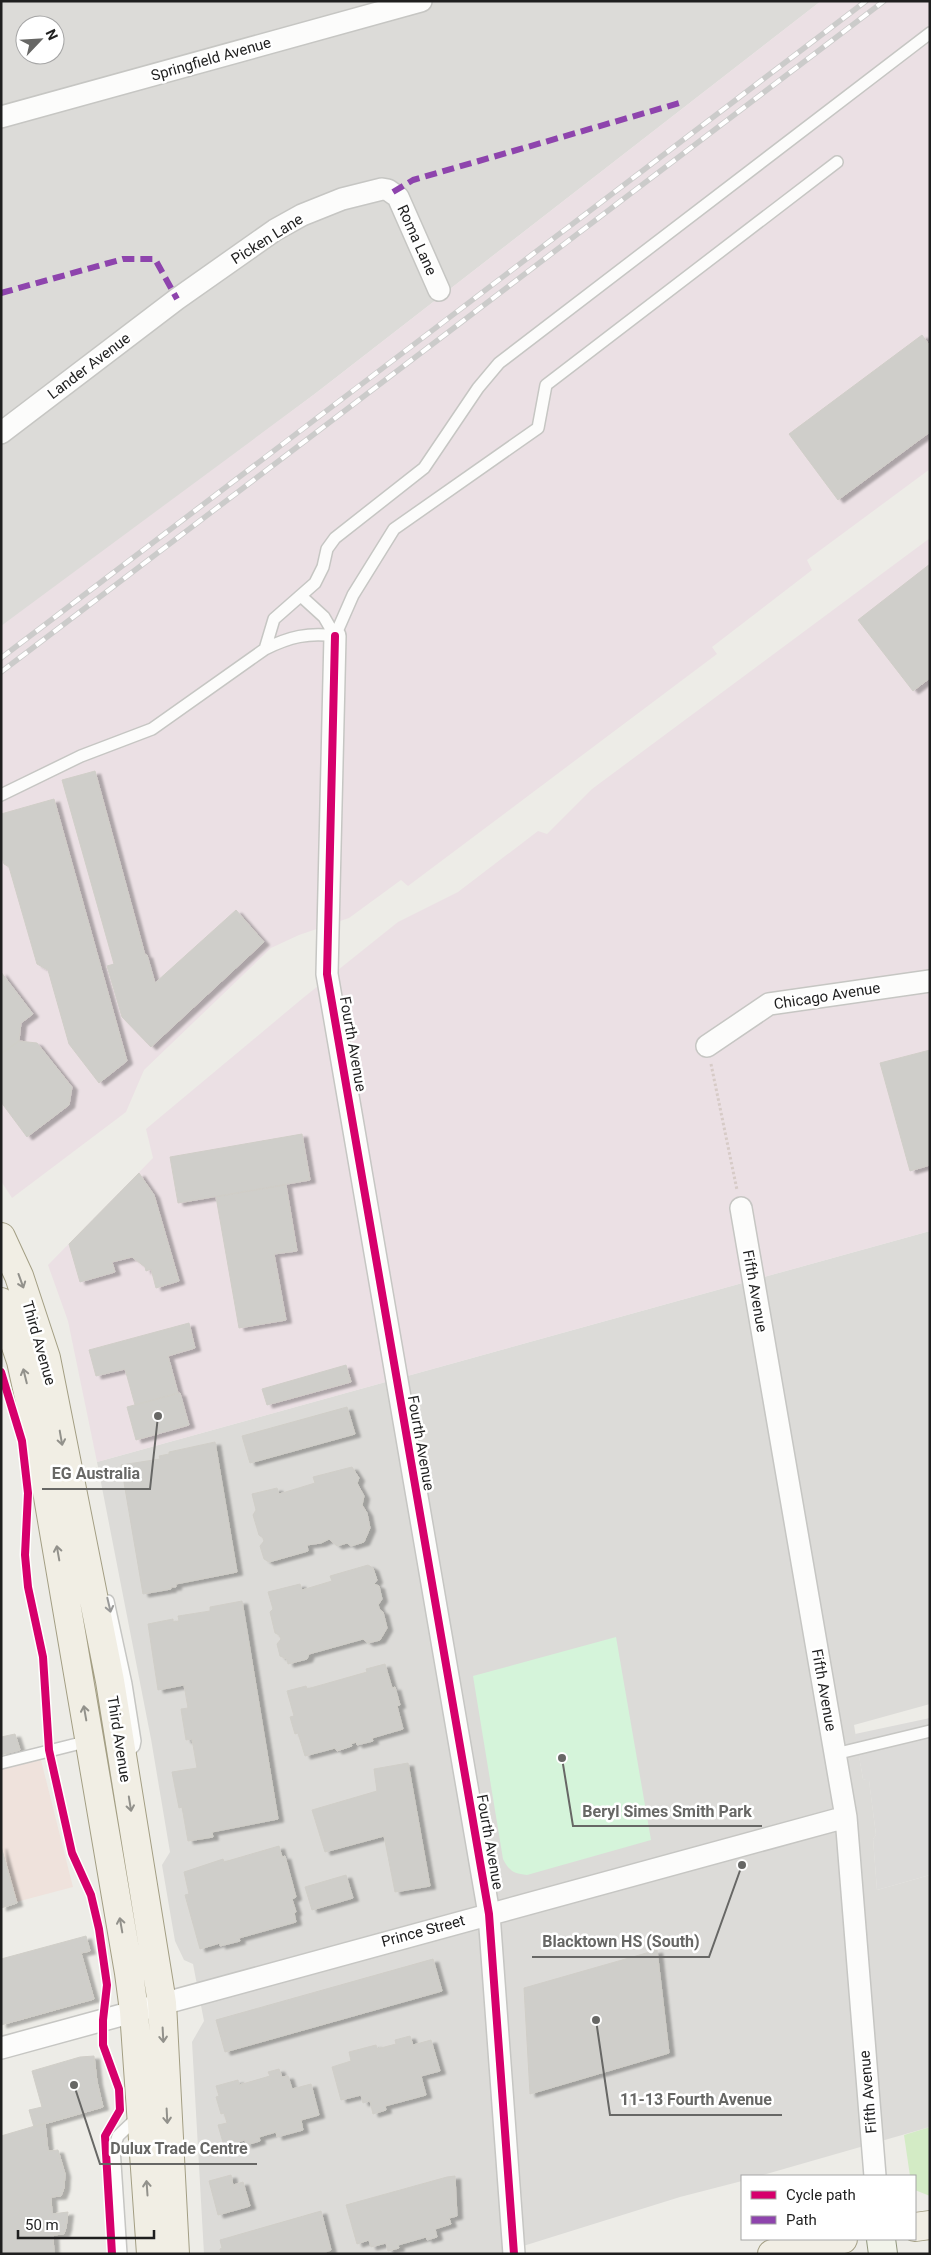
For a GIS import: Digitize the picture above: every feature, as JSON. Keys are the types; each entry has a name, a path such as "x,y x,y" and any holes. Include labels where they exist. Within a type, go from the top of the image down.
{"main road":[{"name":"Third Avenue","path":"1,1237 19,1276 41,1339 54,1391 68,1476 96,1608 123,1758 162,2003 175,2254"},
{"name":"Third Avenue","path":"1,1302 29,1392 134,2010 151,2254"},
{"path":"916,2227 930,2225"},
{"path":"772,2254 838,2240"}],"street":[{"name":"Springfield Avenue","path":"1,117 421,1"},
{"name":"Picken Lane","path":"178,299 288,222 356,194 382,189 393,192"},
{"name":"Roma Lane","path":"393,192 402,203 439,290"},
{"name":"Lander Avenue","path":"1,433 178,299"},
{"name":"Fourth Avenue","path":"335,636 327,974 489,1914 514,2254"},
{"name":"Chicago Avenue","path":"707,1046 769,1004 930,981"},
{"name":"Fifth Avenue","path":"741,1208 846,1817 874,2175"},
{"name":"Prince Street","path":"1,2048 134,2010 846,1817"},
{"path":"881,2240 883,2254"}],"lane":[{"path":"265,649 274,619 315,583 324,567 327,549 335,538 424,468 478,388 499,363 930,33"},
{"path":"335,636 353,595 394,529 538,428 546,385 837,162"},
{"path":"300,596 324,617 335,636"},
{"path":"1,795 80,756 152,728 265,649 284,640 303,635 316,633 335,636"},
{"path":"68,1476 84,1513 97,1555"},
{"path":"106,1592 126,1684 135,1741 134,1746 123,1758"},
{"path":"835,1754 930,1730"},
{"path":"1,1763 89,1741"},
{"path":"121,2254 114,2148 118,2136 142,2114"}],"path":[{"path":"707,1046 741,1208"}],"shaded area":[{"path":"1,1 821,1 316,393 1,629"},
{"path":"821,1 930,1 930,469 807,560 812,570 712,647 717,654 408,886 401,880 349,918 299,935 271,948 144,1070 126,1112 12,1198 1,1181 1,626 316,393"},
{"path":"930,538 930,1231 97,1462 68,1321 48,1265 153,1158 146,1129 303,998 398,922 458,892 538,831 547,834 592,789"},
{"path":"930,1231 930,1704 854,1725 863,1779 869,1780 876,1835 873,1839 877,1890 930,1875 930,2127 762,2175 741,2175 741,2181 680,2197 498,2254 204,2254 192,2042 204,2021 193,1964 184,1960 175,1941 162,1865 170,1852 151,1739 97,1462"},
{"path":"930,1718 930,1875 877,1890 873,1839 876,1835 869,1781 863,1779 855,1734"},
{"path":"41,1760 73,1887 1,1906 1,1769"}],"green space":[{"path":"616,1637 651,1840 527,1875 515,1873 507,1866 503,1859 473,1676"},
{"path":"930,2127 930,2196 916,2190 916,2175 910,2175 904,2135"}],"building":[{"path":"922,335 930,346 930,432 838,500 789,434"},
{"path":"930,564 930,678 913,691 858,620"},
{"path":"95,771 145,955 147,955 155,983 236,910 264,942 151,1047 122,1017 107,966 114,964 62,780"},
{"path":"54,799 127,1061 99,1083 69,1044 48,970 37,964 9,867 4,864 1,854 1,814"},
{"path":"1,972 33,1014 21,1023 19,1041 1,1054"},
{"path":"19,1041 37,1043 72,1087 69,1105 27,1137 1,1102 1,1054"},
{"path":"930,1050 930,1165 910,1171 880,1063"},
{"path":"302,1134 310,1180 178,1203 170,1157"},
{"path":"139,1173 154,1195 179,1281 156,1288 151,1269 146,1271 145,1267 132,1257 112,1262 115,1272 80,1282 69,1244"},
{"path":"286,1185 297,1251 274,1254 286,1320 239,1328 216,1197"},
{"path":"189,1323 195,1348 168,1356 178,1393 135,1405 125,1369 96,1376 89,1350"},
{"path":"346,1365 351,1382 267,1405 262,1389"},
{"path":"180,1393 189,1425 136,1440 127,1407"},
{"path":"347,1407 355,1434 250,1463 242,1436"},
{"path":"215,1442 237,1572 176,1584 176,1587 171,1587 171,1589 143,1594 121,1465 160,1459 159,1456 169,1454 169,1452"},
{"path":"352,1467 359,1478 357,1483 364,1496 362,1505 367,1513 370,1528 364,1542 351,1546 347,1543 337,1546 329,1539 321,1543 307,1545 308,1551 269,1562 264,1559 260,1546 264,1541 259,1535 253,1515 256,1510 252,1494 277,1488 279,1494 315,1483 313,1477"},
{"path":"368,1565 373,1568 377,1580 374,1584 379,1586 382,1599 378,1605 383,1612 387,1628 380,1640 368,1643 363,1639 309,1654 307,1659 288,1664 287,1659 280,1656 277,1644 281,1639 275,1633 270,1612 273,1609 268,1592 300,1584 302,1590 332,1581 330,1576"},
{"path":"242,1601 278,1819 212,1832 213,1837 188,1841 182,1807 179,1808 172,1772 197,1768 192,1739 186,1740 181,1709 188,1708 184,1685 158,1690 148,1624 173,1619 173,1622 179,1621 178,1616 210,1611 210,1607"},
{"path":"385,1664 392,1688 395,1687 400,1705 397,1706 403,1729 372,1738 373,1741 357,1745 356,1742 351,1744 352,1746 337,1751 335,1748 305,1756 298,1733 295,1734 290,1717 294,1716 287,1691 306,1686 307,1689 367,1672 366,1669"},
{"path":"15,1734 20,1750 1,1755 1,1737"},
{"path":"408,1763 430,1886 395,1892 384,1836 325,1852 312,1810 377,1791 374,1769"},
{"path":"1,1846 17,1903 1,1908"},
{"path":"279,1846 282,1857 285,1856 296,1897 292,1899 296,1912 294,1913 296,1922 239,1938 240,1941 220,1946 220,1943 200,1949 185,1895 189,1894 184,1872 223,1859 224,1862"},
{"path":"346,1875 353,1898 312,1910 305,1887"},
{"path":"86,1936 90,1951 81,1953 94,1999 1,2025 1,1959"},
{"path":"657,1950 669,2053 530,2094 524,1988"},
{"path":"433,1959 442,1991 225,2052 216,2020"},
{"path":"410,2036 413,2045 431,2040 440,2071 421,2076 426,2095 385,2106 386,2110 373,2114 370,2101 363,2103 361,2095 341,2100 332,2067 351,2061 349,2052 376,2045 377,2049 396,2044 395,2040"},
{"path":"94,2056 97,2082 103,2107 34,2127 29,2110 42,2107 32,2071 80,2057"},
{"path":"279,2069 282,2077 288,2076 292,2089 311,2084 319,2115 301,2120 303,2130 277,2137 276,2132 259,2137 260,2141 246,2145 245,2140 224,2146 218,2125 227,2123 224,2113 221,2114 216,2097 219,2096 216,2086 238,2080 239,2085 270,2076 268,2072"},
{"path":"45,2123 48,2151 58,2150 65,2174 64,2188 61,2196 51,2197 52,2214 68,2212 64,2234 53,2235 54,2254 1,2254 1,2136"},
{"path":"231,2175 233,2185 243,2182 250,2206 218,2215 209,2181"},
{"path":"455,2176 457,2216 449,2218 451,2224 435,2229 437,2237 427,2240 426,2237 398,2245 399,2248 388,2251 386,2243 371,2247 369,2240 357,2244 346,2205"},
{"path":"321,2211 331,2250 321,2254 221,2254 220,2240"}],"railway":[{"path":"1,658 866,1"},
{"path":"1,672 884,1"}],"marked path":[{"path":"393,192 413,180 683,102"},
{"path":"1,293 123,259 155,259 177,299"}],"cycle path":[{"path":"335,636 327,974 489,1914 514,2254"},
{"path":"1,1372 22,1441 28,1493 25,1555 28,1587 43,1657 49,1750 72,1853 91,1895 99,1929 107,1985 103,2020 103,2045 119,2089 120,2110 105,2136 112,2254"}],"place":[{"name":"EG Australia","path":"158,1416"},
{"name":"Beryl Simes Smith Park","path":"562,1758"},
{"name":"Blacktown HS (South)","path":"742,1865"},
{"name":"11-13 Fourth Avenue","path":"596,2020"},
{"name":"Dulux Trade Centre","path":"74,2085"}]}
